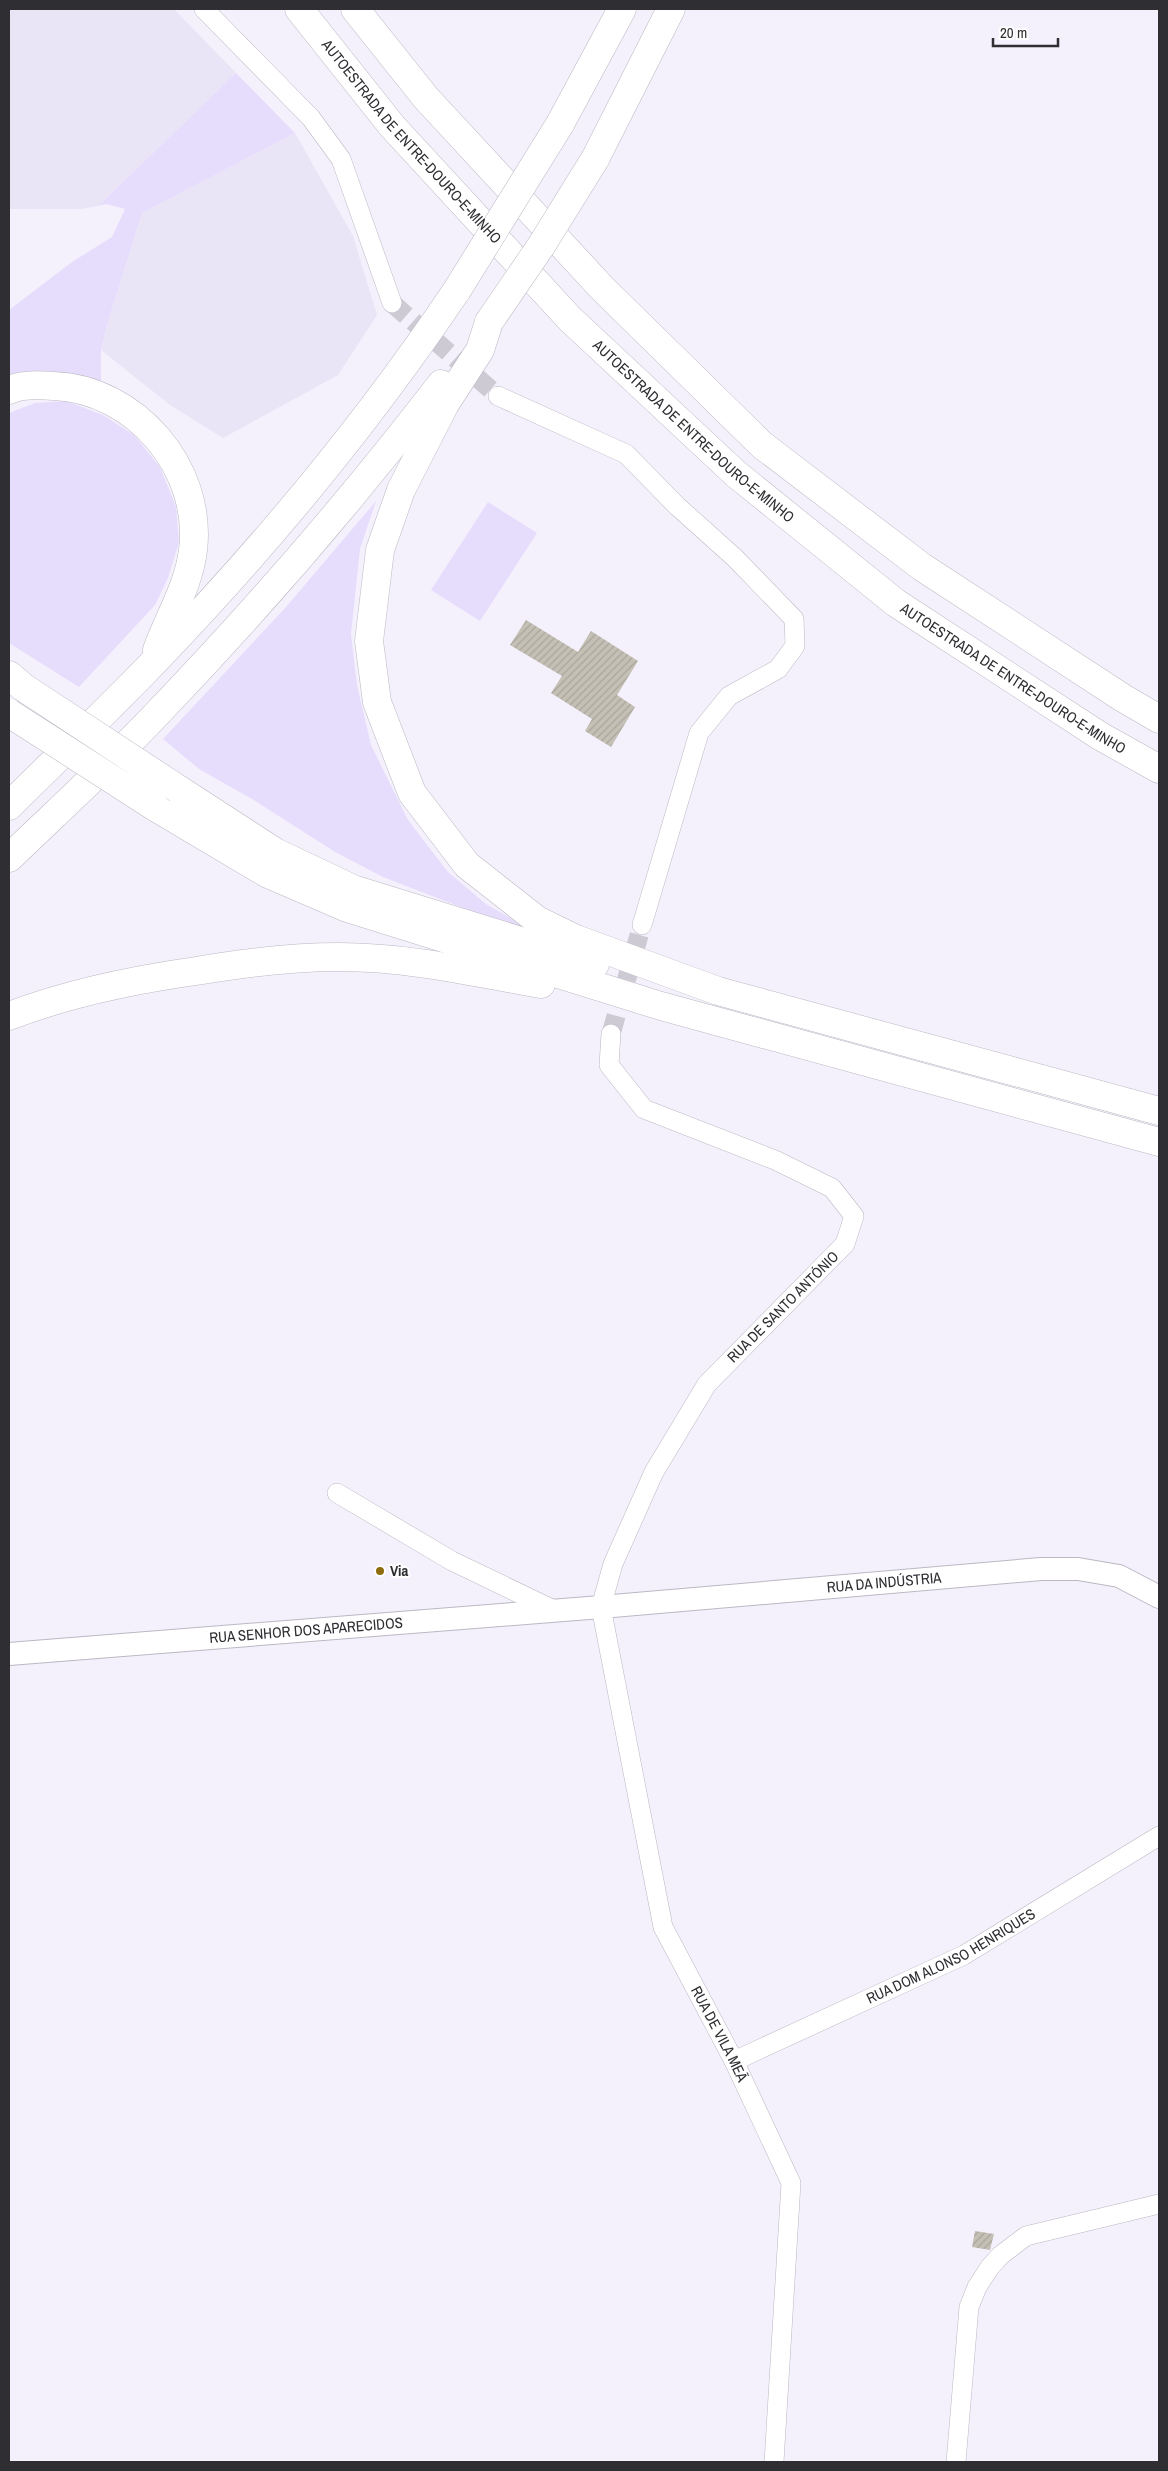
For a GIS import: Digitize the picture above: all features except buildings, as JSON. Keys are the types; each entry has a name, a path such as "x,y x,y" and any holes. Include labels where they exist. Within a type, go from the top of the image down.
{"highway":[{"name":"AUTOESTRADA DE ENTRE-DOURO-E-MINHO","path":"300,9 392,126 570,319 736,474 896,603 1100,736 1159,769"},
{"path":"354,9 426,98 602,288 762,445 922,567 1123,698 1159,719"},
{"path":"9,806 151,665 292,510 405,367 457,290 560,124 622,9"},
{"path":"9,858 150,721 235,630 390,451 489,322 541,246 594,159 671,9"},
{"path":"489,322 480,350 445,404 401,490 380,550 369,641 377,702 412,792 467,865 537,920 576,939 718,990 1159,1111"},
{"path":"9,390 41,385 74,386 105,399 136,416 162,442 180,471 192,510 194,550 182,591 162,634 151,665"},
{"path":"13,680 275,852 353,889 638,977 718,990"},
{"path":"9,713 155,807 268,874 347,908 661,1006 1159,1142"},
{"path":"9,1016 46,1002 147,978 249,962 339,957 430,964 661,1006"}],"street":[{"path":"204,9 311,118 341,159 392,303"},
{"path":"498,396 626,454 677,506 735,558 794,619 795,646 778,669 729,696 699,733 642,925"},
{"name":"RUA DE SANTO ANTÓNIO","path":"601,1607 613,1564 654,1472 707,1384 845,1244 854,1216 832,1188 775,1160 644,1109 609,1066 611,1034"},
{"path":"337,1493 452,1561 556,1611"},
{"name":"RUA DA INDÚSTRIA","path":"601,1607 1041,1569 1078,1569 1119,1576 1159,1597"},
{"name":"RUA SENHOR DOS APARECIDOS","path":"9,1654 601,1607"},
{"name":"RUA DE VILA MEÃ","path":"601,1607 663,1927 734,2061 792,2184 774,2462"},
{"name":"RUA DOM ALONSO HENRIQUES","path":"734,2061 964,1955 1159,1836"},
{"path":"956,2462 968,2307 990,2267 1001,2254 1026,2236 1159,2204"}],"shaded area":[{"path":"9,9 174,9 236,73 98,206 82,209 9,209"},
{"path":"236,73 295,133 142,213 107,325 101,350 101,382 18,378 9,383 9,310 72,262 112,237 125,209 106,204 98,206"},
{"path":"295,133 353,236 377,315 338,375 223,438 170,405 101,350 142,213"},
{"path":"66,401 103,415 134,435 160,467 176,507 179,542 168,578 155,605 79,687 9,643 9,413 35,403"},
{"path":"376,501 360,549 351,634 357,685 371,745 408,820 448,872 486,904 530,929 471,911 383,877 335,852 252,799 199,769 163,739 286,607"},
{"path":"488,502 537,533 480,621 431,590"}],"tunnel":[{"path":"392,303 498,396"},
{"path":"611,1034 642,925"}],"place":[{"name":"Via","path":"380,1571"}]}
